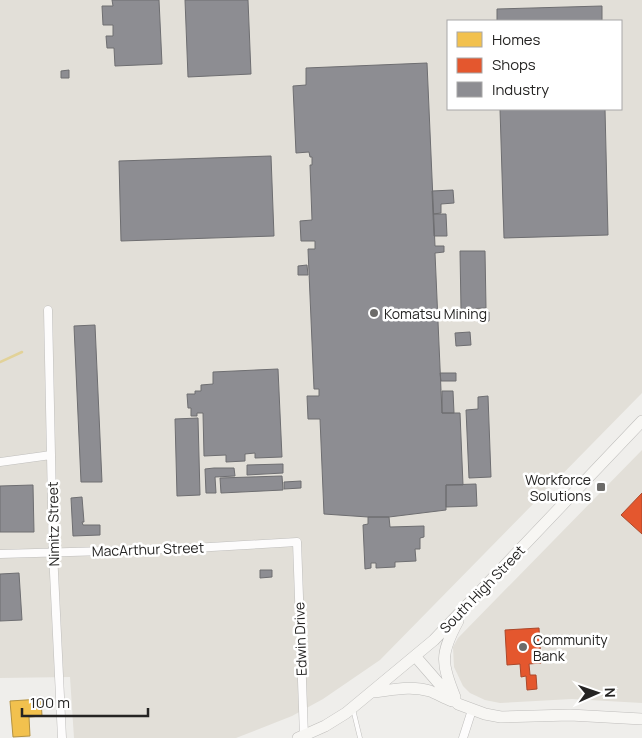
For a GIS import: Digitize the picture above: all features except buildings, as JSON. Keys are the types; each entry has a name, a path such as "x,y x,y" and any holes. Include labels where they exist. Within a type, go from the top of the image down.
{"main road":[{"name":"South High Street","path":"301,737 336,720 353,708 434,640 642,421"},
{"path":"458,704 446,675 444,666 445,650 449,637 466,606"},
{"path":"415,656 458,704"},
{"path":"372,692 417,688 430,691 472,710 501,717 570,715 642,719"}],"street":[{"name":"Nimitz Street","path":"48,310 53,552 62,738"},
{"path":"0,462 51,455"},
{"name":"MacArthur Street","path":"0,554 176,549 297,542"},
{"name":"Edwin Drive","path":"297,542 301,737"},
{"path":"463,738 472,710"}],"lane":[{"path":"353,708 360,738"}],"shaded area":[{"name":"Komatsu Mining","path":"0,0 642,0 642,393 380,660 323,699 292,716 236,738 74,738 70,677 0,678"},
{"path":"642,450 642,703 572,699 500,703 485,700 470,693 463,686 454,667 453,647 458,638"}],"waterway":[{"path":"0,362 22,352"}],"place":[{"name":"Komatsu Mining","path":"374,313"},
{"name":"Workforce Solutions","path":"601,487"},
{"name":"Community Bank","path":"523,647"}]}
